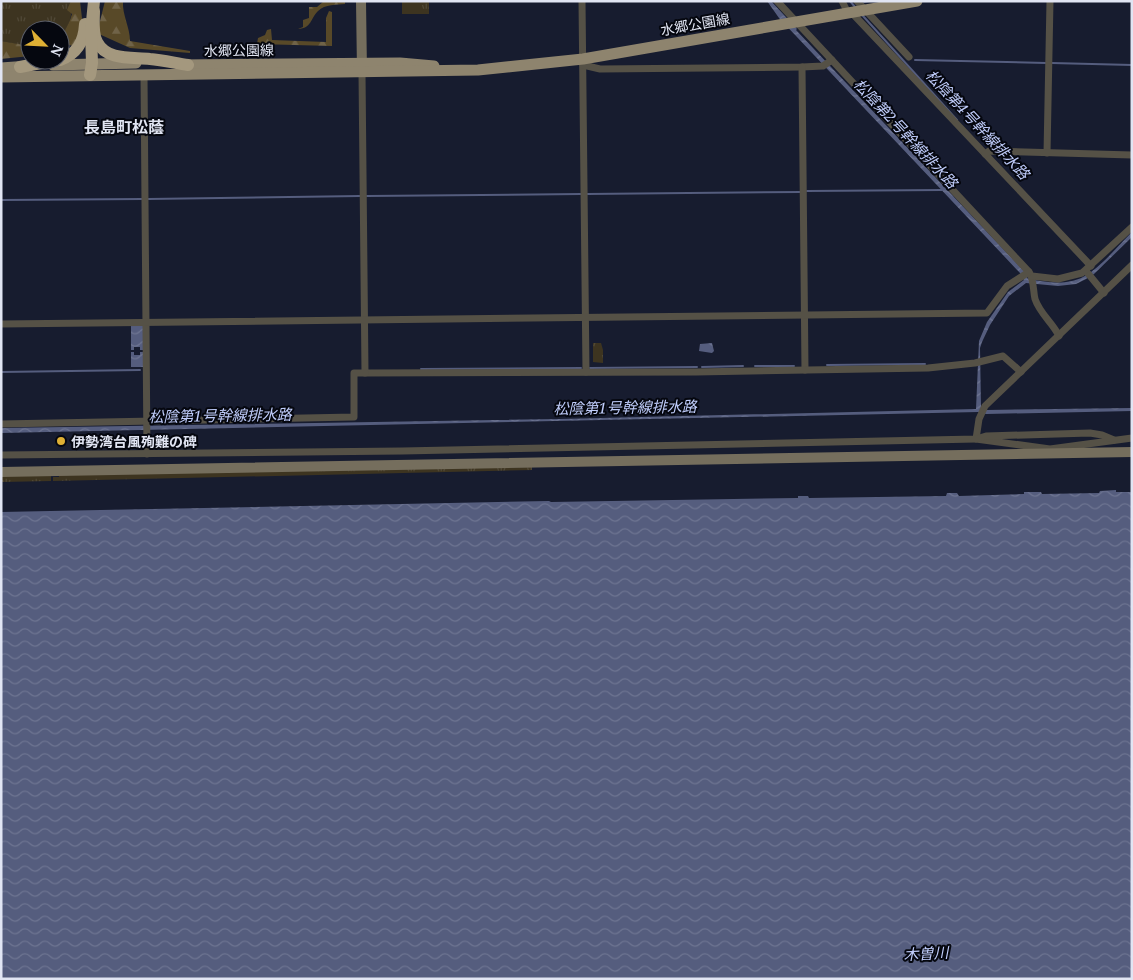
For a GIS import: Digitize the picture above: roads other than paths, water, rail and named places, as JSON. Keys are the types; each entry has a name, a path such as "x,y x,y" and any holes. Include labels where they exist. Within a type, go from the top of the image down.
{"highway":[{"path":"70,54 82,42 90,6"},
{"path":"90,6 94,34 106,52 120,57 188,65"},
{"path":"90,6 90,67"}],"main road":[{"name":"水郷公園線","path":"70,67 188,65 478,70 583,62 857,10 916,1"},
{"name":"水郷公園線","path":"1,68 20,67"},
{"name":"水郷公園線","path":"1,77 90,67 144,75 362,68"}],"street":[{"path":"361,1 365,373"},
{"path":"582,1 586,372"},
{"path":"777,1 791,23 831,61 1029,277 1041,312 1059,336"},
{"path":"842,1 857,10 909,57"},
{"path":"1047,153 1050,1"},
{"path":"857,10 987,153 1089,272 1104,293"},
{"path":"583,62 600,69 802,67 823,66 831,61"},
{"path":"802,67 805,370"},
{"path":"144,75 147,454"},
{"path":"987,153 1132,156"},
{"path":"1,324 987,313 1007,286 1029,277 1058,279 1089,272 1132,226"},
{"path":"976,439 984,407 1132,266"},
{"path":"1,424 354,417 354,373 929,368 979,363 1003,356 1021,372"},
{"path":"976,439 986,436 1090,433 1114,440"},
{"path":"1,455 411,450 976,439 1050,451 1132,438"},
{"path":"1,472 1050,451 1132,452"}],"water":[{"path":"767,1 771,1 796,30 1024,271 1028,279 1070,282 1083,277 1102,263 1132,232 1132,237 1094,274 1076,284 1058,286 1026,283 1009,296 990,325 980,348 981,408 987,410 1132,408 1132,411 986,414 978,412 1,433 1,428 560,419 976,409 979,341 987,322 1008,292 1024,280 1020,273 779,18"},
{"path":"131,326 143,326 144,350 140,350 140,347 134,347 134,350 131,350"},
{"path":"712,343 714,351 712,353 699,351 700,344"},
{"path":"131,352 134,352 134,355 140,355 140,352 144,352 144,367 131,367"},
{"name":"木曽川","path":"1116,490 1116,492 1132,492 1132,979 1,979 1,512 798,498 798,496 808,496 809,498 946,496 947,493 957,493 959,496 1024,494 1024,492 1041,492 1042,494 1099,493 1100,491"}],"waterway":[{"name":"松陰第4号幹線排水路","path":"850,1 855,7"},
{"path":"864,2 869,1"},
{"name":"松陰第4号幹線排水路","path":"863,16 957,120"},
{"path":"915,60 1046,63"},
{"path":"1052,63 1132,65"},
{"name":"松陰第2号幹線排水路","path":"807,191 942,190"},
{"path":"587,194 801,192"},
{"path":"367,196 581,194"},
{"path":"148,199 360,196"},
{"path":"1,200 142,199"},
{"path":"827,365 925,364"},
{"path":"702,367 743,366"},
{"path":"755,366 794,366"},
{"path":"590,368 697,367"},
{"path":"421,369 581,368"},
{"path":"1,372 140,370"}],"place":[{"name":"伊勢湾台風殉難の碑","path":"61,441"}],"district":[{"name":"長島町松蔭","path":"124,127"}],"water label":[{"name":"松陰第1号幹線排水路","path":"625,407"},
{"name":"松陰第1号幹線排水路","path":"220,415"}]}
